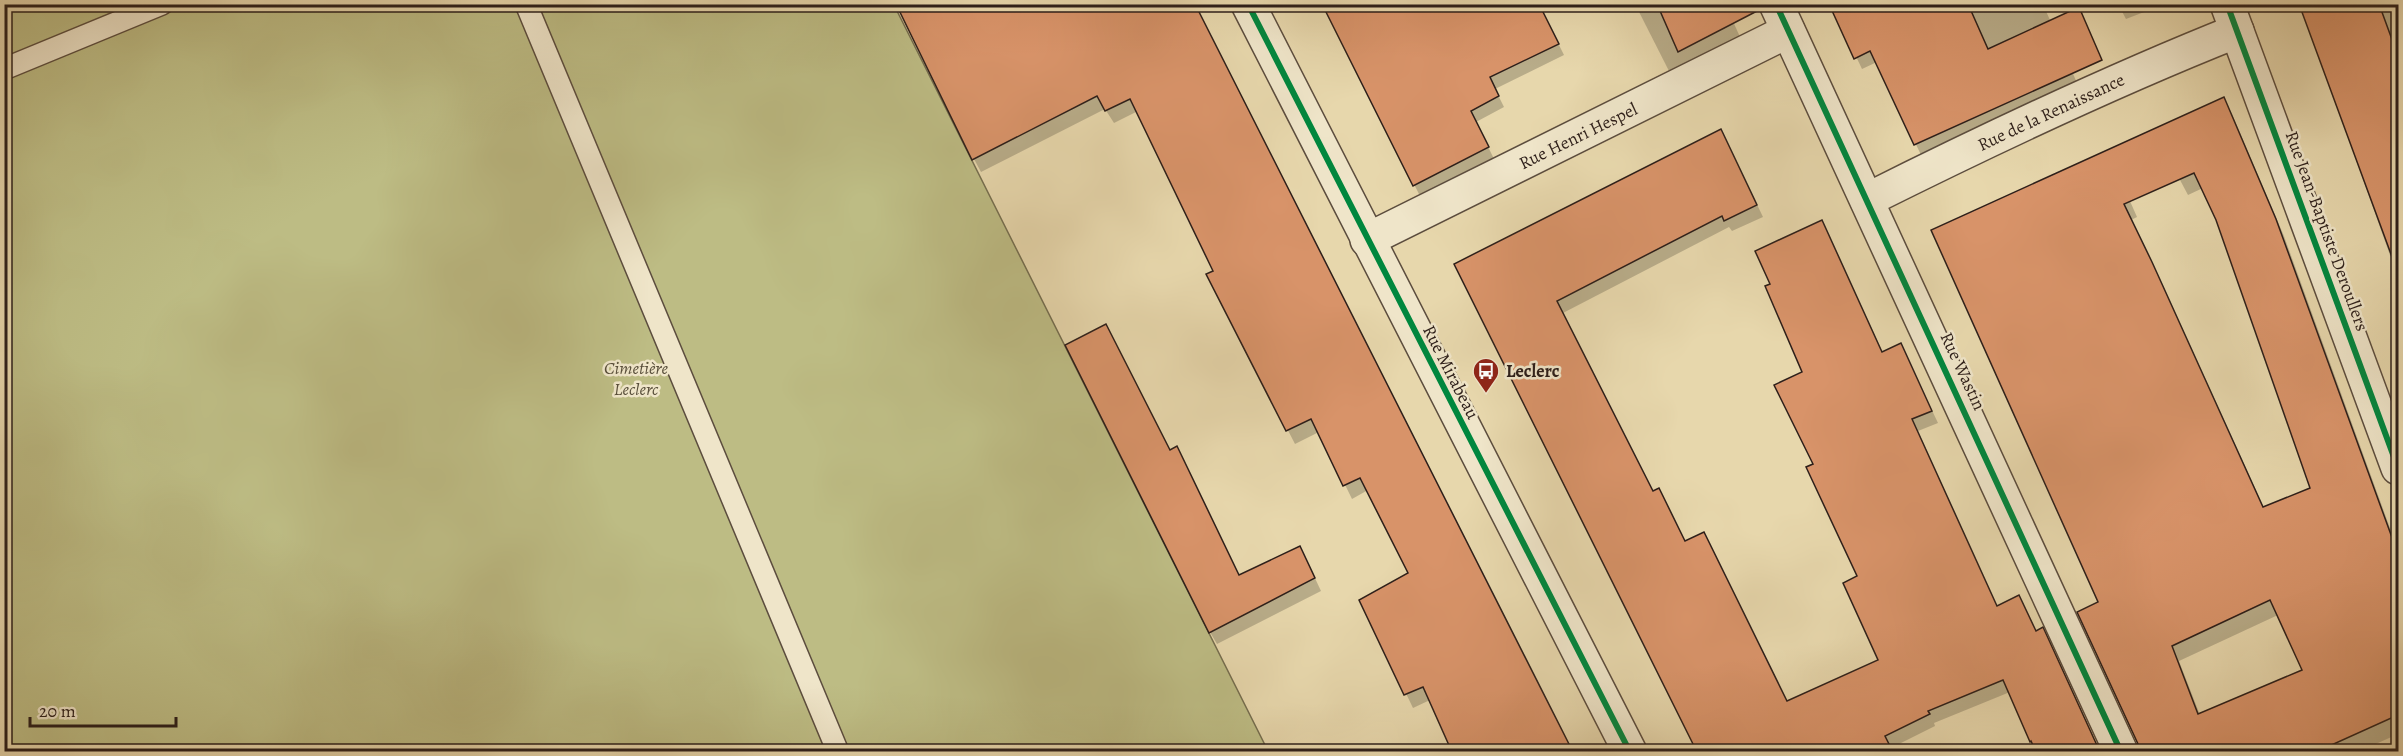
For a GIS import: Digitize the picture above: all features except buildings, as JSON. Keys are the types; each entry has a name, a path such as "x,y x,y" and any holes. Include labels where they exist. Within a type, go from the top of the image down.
{"street":[{"name":"Rue Mirabeau","path":"1248,4 1630,752"},
{"name":"Rue Henri Hespel","path":"1367,240 1782,18"},
{"name":"Rue Wastin","path":"1782,18 2121,752"},
{"name":"Rue de la Renaissance","path":"1867,200 2037,118 2176,55 2232,18"},
{"name":"Rue Jean-Baptiste Deroullers","path":"2232,18 2398,468"}],"lane":[{"path":"4,69 162,4"},
{"path":"526,4 838,752"}],"green space":[{"name":"Cimetière Leclerc","path":"4,5 894,5 1268,751 5,751"}],"cycle path":[{"path":"1248,4 1630,752"},
{"path":"1776,4 2121,752"},
{"path":"2227,4 2398,468"}],"place":[{"name":"Leclerc","path":"1486,394"}]}
